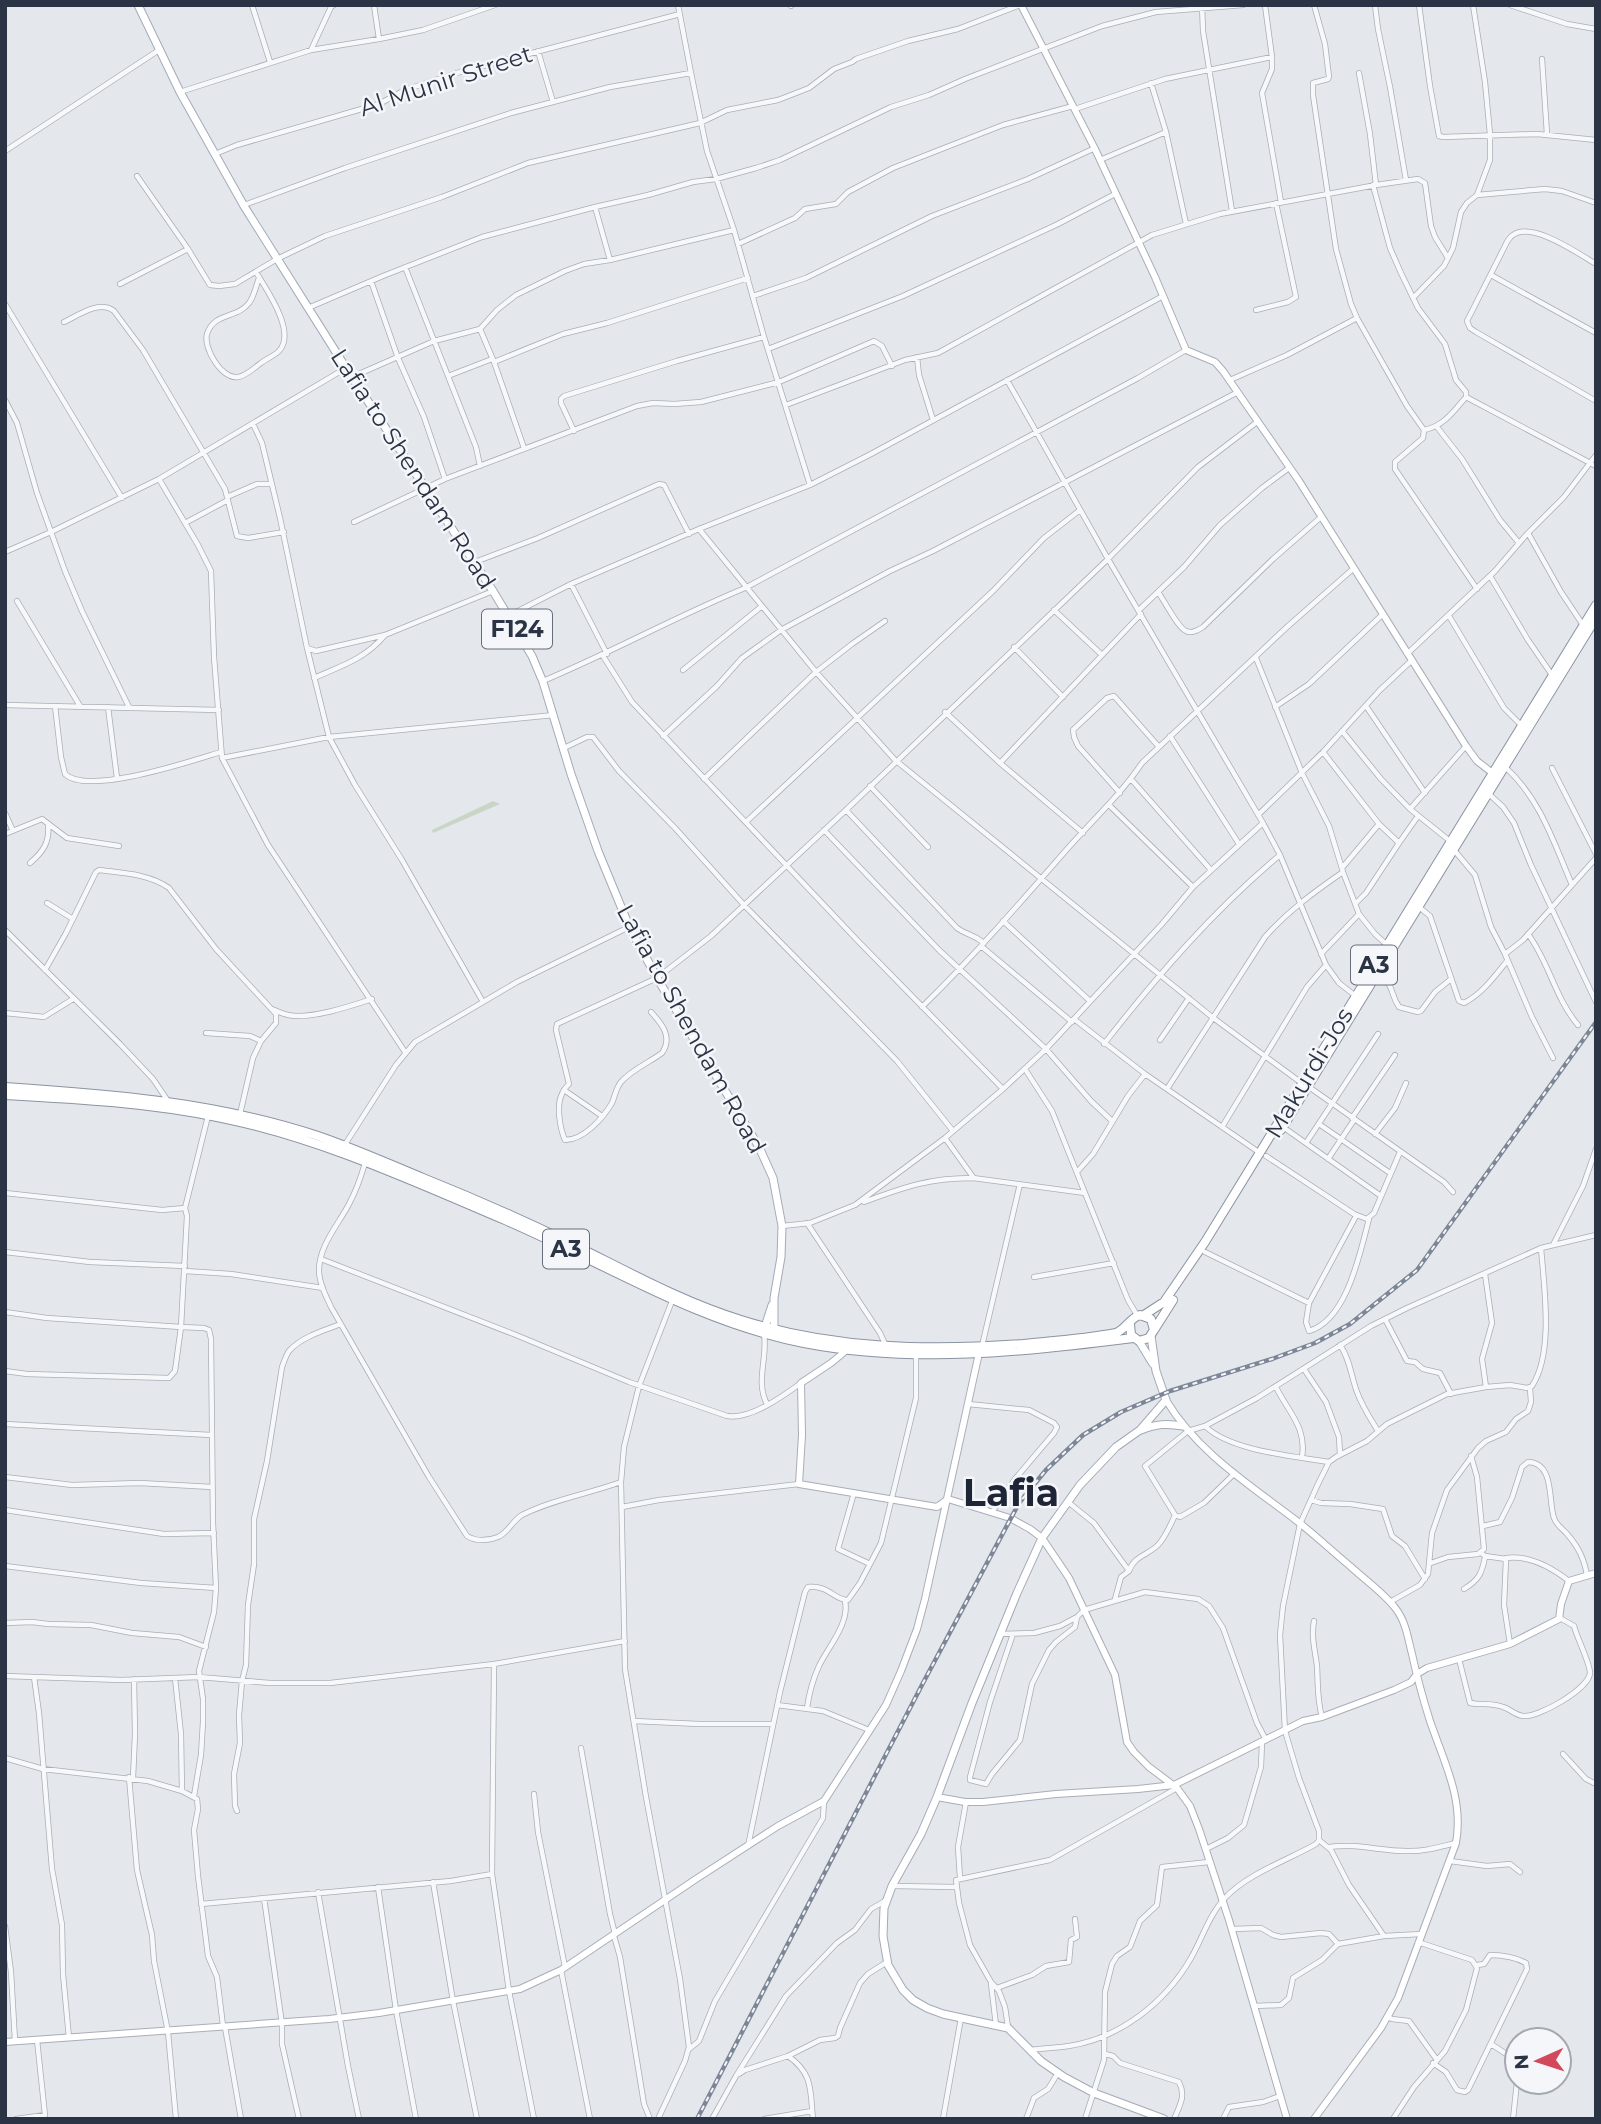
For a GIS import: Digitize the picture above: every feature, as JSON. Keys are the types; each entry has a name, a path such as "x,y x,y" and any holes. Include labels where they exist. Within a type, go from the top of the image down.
{"highway":[{"name":"Makurdi-Jos","path":"1153,1333 1205,1252 1387,945 1452,845 1596,605"},
{"name":"Makurdi-Jos","path":"1358,998 1378,974 1452,845 1489,794 1495,775 1505,767 1596,618"},
{"name":"Makurdi-Jos","path":"1140,1316 1164,1303 1173,1292 1283,1127 1306,1085"},
{"name":"A3","path":"5,1087 169,1101 240,1114 316,1136 530,1223 681,1297 768,1333 886,1346 981,1350 1104,1335 1123,1330 1140,1316"},
{"name":"A3","path":"5,1095 149,1106 208,1115 343,1149 366,1163 535,1234 672,1301 719,1320 804,1343 916,1354 1146,1340 1153,1333"},
{"path":"1140,1316 1153,1322 1153,1333"},
{"path":"1130,1324 1129,1331 1136,1339"}],"main road":[{"name":"Lafia to Shendam Road","path":"138,5 180,92 244,206 346,368 493,591 532,656 598,851 629,926 657,978 760,1147 773,1178 782,1226 781,1257 768,1333"},
{"path":"1153,1333 1156,1371"},
{"path":"1136,1339 1156,1371 1166,1400 1140,1430 1101,1461 1042,1538 1000,1634 937,1797 921,1834 892,1886 883,1915 883,1936 887,1962 903,1990 913,2000 927,2008 1008,2028 1041,2061 1059,2073 1094,2092 1164,2119"},
{"path":"1140,1430 1155,1424 1170,1423 1185,1429"}],"street":[{"path":"252,5 270,62"},
{"path":"311,51 334,5"},
{"path":"374,5 379,40"},
{"path":"180,92 270,62 311,51 423,30 495,5"},
{"path":"678,5 698,100 700,123 810,485"},
{"path":"137,176 208,283 214,286 235,284 277,259 325,236 442,197 528,163 700,123 727,110 778,100 814,85 840,65 926,36 958,29 1021,5 1075,107 1139,241 1186,350 1216,362 1230,380 1354,568 1466,746 1477,761 1495,775"},
{"path":"308,308 482,237 595,206 756,169 884,109 929,95 1102,26 1157,12 1202,6 1243,5"},
{"path":"1256,310 1288,302 1296,297 1262,93 1272,69 1265,5"},
{"path":"1314,5 1319,16 1329,68 1328,79 1314,82 1312,87 1340,266 1357,318 1407,406 1424,430 1423,438 1395,462 1395,469 1477,589"},
{"path":"1375,5 1406,180"},
{"path":"1419,5 1439,136 1547,134 1596,141"},
{"path":"1413,298 1448,258 1461,212 1477,195 1490,160 1485,82 1473,5"},
{"path":"1510,5 1567,24 1596,29"},
{"path":"1202,6 1209,70 1232,211"},
{"name":"Al Munir Street","path":"214,154 379,104 405,90 538,51 680,14"},
{"path":"5,151 159,50"},
{"path":"538,51 553,102"},
{"path":"738,244 795,218 805,209 836,204 848,192 880,174 1003,125 1075,107 1151,83 1272,57"},
{"path":"1542,59 1547,134"},
{"path":"244,206 345,168 511,113 610,87 691,73"},
{"path":"1359,73 1370,134 1374,185 1390,248 1418,308 1446,344 1456,380 1466,392 1466,397 1446,420 1424,430"},
{"path":"1151,83 1166,132 1186,224"},
{"path":"1100,160 1166,132"},
{"path":"753,296 806,278 932,216 1028,178 1094,148"},
{"path":"786,405 905,360 938,353 1139,241 1232,211 1418,178 1425,183 1430,222 1435,237 1448,258"},
{"path":"1477,195 1562,191 1596,203"},
{"path":"768,349 903,296 1059,225 1115,194"},
{"path":"595,206 610,260"},
{"path":"352,377 434,341 480,329 498,310 525,291 565,271 584,264 734,230"},
{"path":"1596,264 1548,236 1519,232 1511,236 1506,243 1467,317 1470,328 1596,401"},
{"path":"1442,247 1453,248"},
{"path":"120,284 187,249"},
{"path":"405,267 476,447 480,466"},
{"path":"256,272 282,319 282,347 278,353 243,375 230,377 223,373 207,349 207,333 219,318 236,313 248,305 259,278"},
{"path":"1491,275 1596,332"},
{"path":"448,376 564,334 748,278"},
{"path":"371,281 445,479"},
{"path":"508,616 571,584 810,485 1164,296"},
{"path":"5,304 122,498"},
{"path":"64,322 99,307 109,307 114,311 143,350 205,453 228,498 237,536 240,538 284,532"},
{"path":"1230,380 1287,355 1357,318"},
{"path":"480,329 524,447"},
{"path":"574,431 561,401 564,396 764,337"},
{"path":"354,522 445,479 637,406 701,402 779,382 874,341 882,346 892,366"},
{"path":"543,682 745,588 1138,379 1186,350"},
{"path":"917,357 933,420"},
{"path":"905,360 918,368"},
{"path":"5,552 159,479 346,368"},
{"path":"1007,380 1064,483 1263,823 1280,855 1326,965 1339,983 1358,998"},
{"path":"663,736 717,686 742,658 781,630 1238,392"},
{"path":"1466,397 1593,465"},
{"path":"5,400 17,423 51,532 82,611 129,707"},
{"path":"651,1012 665,1031 666,1046 662,1053 622,1081 613,1101 602,1116 581,1136 565,1140 560,1101 569,1084 556,1030 557,1024 657,978 695,950 846,810 895,760 1108,559 1198,467 1257,422"},
{"path":"253,424 261,443 284,532 307,648 329,737 482,1002"},
{"path":"1437,426 1462,459 1500,520 1519,543"},
{"path":"1258,815 1323,752 1564,497 1593,465 1596,454"},
{"path":"1000,763 1220,525 1289,468"},
{"path":"159,479 211,571 222,758 268,845 405,1052"},
{"path":"185,523 257,484 271,484"},
{"path":"474,563 538,538 659,484 664,485 689,534"},
{"path":"746,822 993,590 1044,538 1080,510"},
{"path":"1158,592 1181,628 1189,632 1195,631 1203,627 1321,517"},
{"path":"699,529 816,672 895,760 1212,1017 1444,1182 1453,1192"},
{"path":"1528,533 1583,625"},
{"path":"922,1007 960,970 1120,793 1142,763 1354,568"},
{"path":"1490,576 1552,676"},
{"path":"571,584 605,655 632,702 1003,1089"},
{"path":"307,648 316,651 385,635 493,591"},
{"path":"17,601 80,706"},
{"path":"683,670 762,606"},
{"path":"1054,610 1102,655"},
{"path":"1275,707 1309,684 1383,614"},
{"path":"1449,616 1504,708 1522,725"},
{"path":"705,779 816,672 886,621"},
{"path":"314,678 373,650 385,635"},
{"path":"1014,647 1063,697"},
{"path":"1256,657 1302,773 1328,826 1359,914 1387,945"},
{"path":"1120,793 1078,746 1073,730 1107,698 1114,696 1159,747"},
{"path":"5,705 219,710"},
{"path":"55,706 66,776 76,780 158,772 221,752"},
{"path":"1366,706 1425,793"},
{"path":"108,707 117,778"},
{"path":"946,712 1000,763 1083,833"},
{"path":"222,758 329,737 554,715"},
{"path":"1342,731 1381,779 1410,809 1452,845 1475,875 1491,927 1553,1058"},
{"path":"1170,736 1239,844"},
{"path":"563,748 593,737 619,771 744,905 897,1061 953,1131"},
{"path":"1410,809 1466,746"},
{"path":"1323,752 1380,824 1399,843"},
{"path":"1505,767 1518,779 1538,807 1572,885"},
{"path":"1505,954 1528,934 1596,856 1552,768"},
{"path":"1131,779 1211,870"},
{"path":"870,786 928,847"},
{"path":"1489,794 1503,807 1514,823 1550,908 1596,1002"},
{"path":"1109,805 1193,887"},
{"path":"846,810 957,928 962,932 974,934 982,944 1073,1021 1263,1155 1356,1216 1369,1219"},
{"path":"5,813 13,831"},
{"path":"1355,904 1366,893 1418,816"},
{"path":"5,834 44,819 67,838 119,846"},
{"path":"855,1205 945,1138 1025,1069 1073,1021 1193,887 1263,823"},
{"path":"1167,1089 1257,947 1281,919 1342,870 1380,824"},
{"path":"30,863 44,848 49,836 48,825"},
{"path":"824,830 960,970 1046,1049 1112,1121"},
{"path":"1104,1044 1160,974 1251,879 1280,855"},
{"path":"45,970 92,878 99,870 159,881 177,897 216,949 271,1008 276,1023"},
{"path":"47,902 73,919"},
{"path":"1419,906 1430,916 1459,1000 1464,1003 1470,1000 1508,961"},
{"path":"1321,954 1359,914"},
{"path":"1003,921 1090,1001"},
{"path":"343,1149 405,1052 415,1042 517,982 629,926"},
{"path":"5,930 153,1079 169,1101"},
{"path":"1528,934 1566,1008 1578,1025"},
{"path":"1223,1127 1307,987 1326,965"},
{"path":"1378,974 1392,988 1396,1005 1418,1012 1435,992 1451,979"},
{"path":"1160,1040 1189,998"},
{"path":"5,1013 44,1017 73,999"},
{"path":"240,1114 251,1065 261,1041 276,1023 290,1016 321,1013 372,999"},
{"path":"271,1008 290,1016"},
{"path":"206,1033 250,1036 261,1041"},
{"path":"1306,1143 1378,1034"},
{"path":"1328,1159 1395,1055"},
{"path":"1025,1069 1052,1111 1128,1300 1140,1316"},
{"path":"1077,1172 1093,1154 1145,1074"},
{"path":"1375,1134 1397,1104 1406,1083"},
{"path":"564,1090 602,1116"},
{"path":"5,1371 169,1378 175,1371 185,1269 185,1208 208,1115"},
{"path":"1319,1124 1390,1174"},
{"path":"1283,1127 1381,1196"},
{"path":"945,1138 973,1178"},
{"path":"1553,1244 1583,1186 1596,1149"},
{"path":"1356,1216 1309,1303 1306,1322 1310,1331 1333,1315 1343,1301 1369,1219 1399,1152"},
{"path":"366,1163 359,1183 325,1247 319,1273 323,1288 429,1477 467,1536 475,1541 500,1536 520,1516 540,1507 621,1482"},
{"path":"782,1226 807,1223 937,1179 973,1178 1086,1193"},
{"path":"658,2119 688,2050 699,2041 715,2001 822,1818 824,1801 894,1689 917,1629 1020,1184"},
{"path":"5,1193 162,1210 185,1208"},
{"path":"807,1223 886,1346"},
{"path":"1234,1474 1204,1503 1180,1517 1175,1515 1144,1466 1185,1429 1205,1426 1276,1387 1385,1319 1541,1248 1596,1234"},
{"path":"1390,1602 1415,1589 1430,1571 1434,1522 1447,1490 1471,1456 1486,1441 1506,1432 1516,1419 1528,1411 1531,1402 1530,1387 1536,1381 1545,1343 1541,1248"},
{"path":"5,1252 231,1274 323,1288"},
{"path":"1205,1252 1309,1303"},
{"path":"321,1259 639,1385 731,1417 741,1417 780,1398 849,1349"},
{"path":"1034,1277 1114,1263"},
{"path":"1485,1274 1493,1323 1482,1359 1486,1387"},
{"path":"672,1301 639,1385 624,1447 621,1482 625,1669 680,1979 688,2050"},
{"path":"5,1312 47,1318 204,1328 210,1333 216,1588 214,1612 198,1671 203,1699 203,1722 194,1796"},
{"path":"1385,1319 1407,1361 1440,1373 1451,1394"},
{"path":"237,1811 234,1774 240,1743 239,1715 254,1564 254,1519 267,1461 282,1367 288,1352 295,1346 341,1324"},
{"path":"767,1404 761,1378 768,1333"},
{"path":"1340,1345 1348,1360 1364,1409 1378,1431"},
{"path":"845,1601 851,1597 881,1543 916,1398 916,1354"},
{"path":"1304,1369 1326,1402 1339,1437 1340,1454"},
{"path":"799,1483 803,1421 801,1382"},
{"path":"1276,1387 1297,1421 1302,1439 1302,1457"},
{"path":"1031,2050 1066,2047 1105,2036 1135,2020 1166,1992 1189,1961 1222,1901 1231,1892 1319,1840 1319,1831 1299,1779 1285,1731 1280,1635 1283,1605 1300,1524 1329,1462 1367,1441 1396,1420 1451,1394 1486,1387 1530,1387"},
{"path":"1166,1400 1185,1429 1234,1474 1300,1524 1390,1602 1401,1618 1456,1796 1459,1816 1456,1843 1398,1998 1388,2017 1314,2119"},
{"path":"968,1404 1029,1410 1057,1427 991,1513"},
{"path":"5,1424 211,1435"},
{"path":"1205,1426 1218,1436 1239,1444 1329,1462"},
{"path":"1464,1589 1481,1576 1485,1542 1478,1477 1471,1456"},
{"path":"1483,1526 1500,1522 1512,1498 1523,1465 1534,1462 1549,1484 1555,1520 1579,1549 1587,1575"},
{"path":"5,1477 72,1485 140,1483 212,1486"},
{"path":"622,1507 799,1483 937,1507 948,1499"},
{"path":"854,1493 838,1549 870,1564"},
{"path":"948,1499 1010,1518 1042,1538 1062,1566 1115,1675 1127,1742 1149,1767 1176,1787 1190,1806 1232,1929 1287,2119"},
{"path":"1311,1500 1383,1509 1392,1536 1405,1546 1425,1579"},
{"path":"1068,1502 1094,1523 1129,1571"},
{"path":"5,1510 164,1534 214,1533"},
{"path":"1115,1600 1121,1577 1129,1571 1131,1564 1139,1556 1159,1544 1175,1515"},
{"path":"1431,1563 1448,1557 1483,1555 1527,1559 1548,1567 1569,1581"},
{"path":"1506,1558 1504,1605 1510,1644"},
{"path":"5,1566 141,1583 216,1588"},
{"path":"1560,1618 1561,1604 1569,1581 1596,1573"},
{"path":"748,1846 777,1705 806,1589 811,1586 822,1588 845,1601"},
{"path":"1000,1634 1034,1633 1060,1626 1084,1610 1145,1592 1198,1600 1209,1606 1223,1628 1264,1741 1261,1767 1244,1825 1228,1838 1205,1849"},
{"path":"807,1708 817,1670 845,1616 845,1601"},
{"path":"1013,1634 990,1702 969,1778 978,1783 986,1784 1020,1740 1032,1684 1049,1650 1076,1627 1077,1617"},
{"path":"1008,2028 1005,2007 997,1988 970,1945 956,1880 1050,1860 1176,1787 1303,1721 1322,1717 1394,1690 1410,1682 1427,1668 1510,1644 1560,1618"},
{"path":"1459,1659 1470,1703 1502,1706 1519,1716 1527,1716 1553,1706 1588,1680 1590,1674 1574,1626 1560,1618"},
{"path":"1314,1620 1312,1645 1317,1671 1318,1706 1322,1717"},
{"path":"5,1623 91,1625 132,1633 179,1637 206,1647"},
{"path":"5,1676 134,1679 199,1677 270,1683 330,1683 494,1664 625,1641"},
{"path":"494,1664 492,1874 509,1991 534,2119"},
{"path":"34,1677 52,1869 62,1925 69,2038"},
{"path":"175,1678 181,1734 182,1791"},
{"path":"134,1679 135,1734 131,1778 137,1870 152,1935 154,1961 168,2032 176,2119"},
{"path":"1588,1680 1596,1685"},
{"path":"777,1705 807,1708 835,1715 870,1731"},
{"path":"634,1721 774,1724"},
{"path":"581,1748 620,1956 644,2104 650,2119"},
{"path":"1563,1754 1586,1779 1596,1784"},
{"path":"5,1758 43,1769 131,1778 194,1796 199,1804 194,1830 208,1956 217,1977 241,2119"},
{"path":"937,1797 984,1802 1056,1794 1176,1787"},
{"path":"534,1794 538,1832 590,2119"},
{"path":"5,2042 282,2024 341,2018 509,1991 536,1983 563,1969 778,1826 824,1801"},
{"path":"960,1878 958,1847 966,1802"},
{"path":"1319,1840 1329,1847 1349,1885 1384,1936"},
{"path":"1329,1847 1346,1846 1404,1852 1456,1843"},
{"path":"1450,1861 1486,1866 1510,1864 1520,1872"},
{"path":"1085,2119 1105,2054 1105,1992 1114,1960 1130,1947 1139,1920 1157,1905 1161,1867 1209,1862"},
{"path":"201,1903 433,1882 492,1874"},
{"path":"433,1882 477,2119"},
{"path":"892,1886 956,1887"},
{"path":"378,1887 396,2010 416,2119"},
{"path":"318,1892 359,2119"},
{"path":"264,1898 282,2024 282,2044 299,2119"},
{"path":"712,2119 786,1996 815,1964 855,1930 871,1909 887,1900"},
{"path":"997,1988 1032,1975 1046,1966 1069,1962 1071,1940 1077,1937 1075,1919"},
{"path":"5,1926 15,2041"},
{"path":"1232,1929 1261,1927 1281,1937 1321,1933 1332,1936 1338,1944"},
{"path":"1253,2006 1281,2005 1289,1998 1293,1978 1322,1960 1338,1944 1384,1936 1421,1934"},
{"path":"1388,2017 1409,2021 1455,2088 1465,2092 1527,1972 1527,1966 1522,1961 1512,1958 1493,1955 1488,1957 1483,1965 1477,1965 1472,1960 1418,1942"},
{"path":"736,2076 745,2070 788,2056 820,2040 835,2038 860,1983 868,1974 887,1962"},
{"path":"1393,2119 1414,2087 1445,2051 1465,2013 1477,1965"},
{"path":"991,1982 996,2025"},
{"path":"943,2118 961,2018"},
{"path":"16,2119 45,2115 37,2040"},
{"path":"1491,2044 1503,2052"},
{"path":"1487,2052 1503,2052"},
{"path":"1105,2054 1113,2056 1120,2063 1178,2082 1183,2098 1174,2119"},
{"path":"788,2056 808,2078 813,2119"},
{"path":"1026,2119 1034,2098 1048,2089 1059,2073"},
{"path":"1223,2119 1229,2107 1263,2102 1281,2095"},
{"path":"1513,2119 1515,2096"},
{"path":"764,2119 812,2111"}],"green space":[{"path":"493,801 500,804 433,833 432,830"}],"railway":[{"path":"697,2119 1019,1503 1046,1470 1083,1435 1121,1412 1170,1391 1315,1343 1350,1324 1417,1270 1596,1022"}],"district":[{"name":"Lafia","path":"1011,1493"}]}
